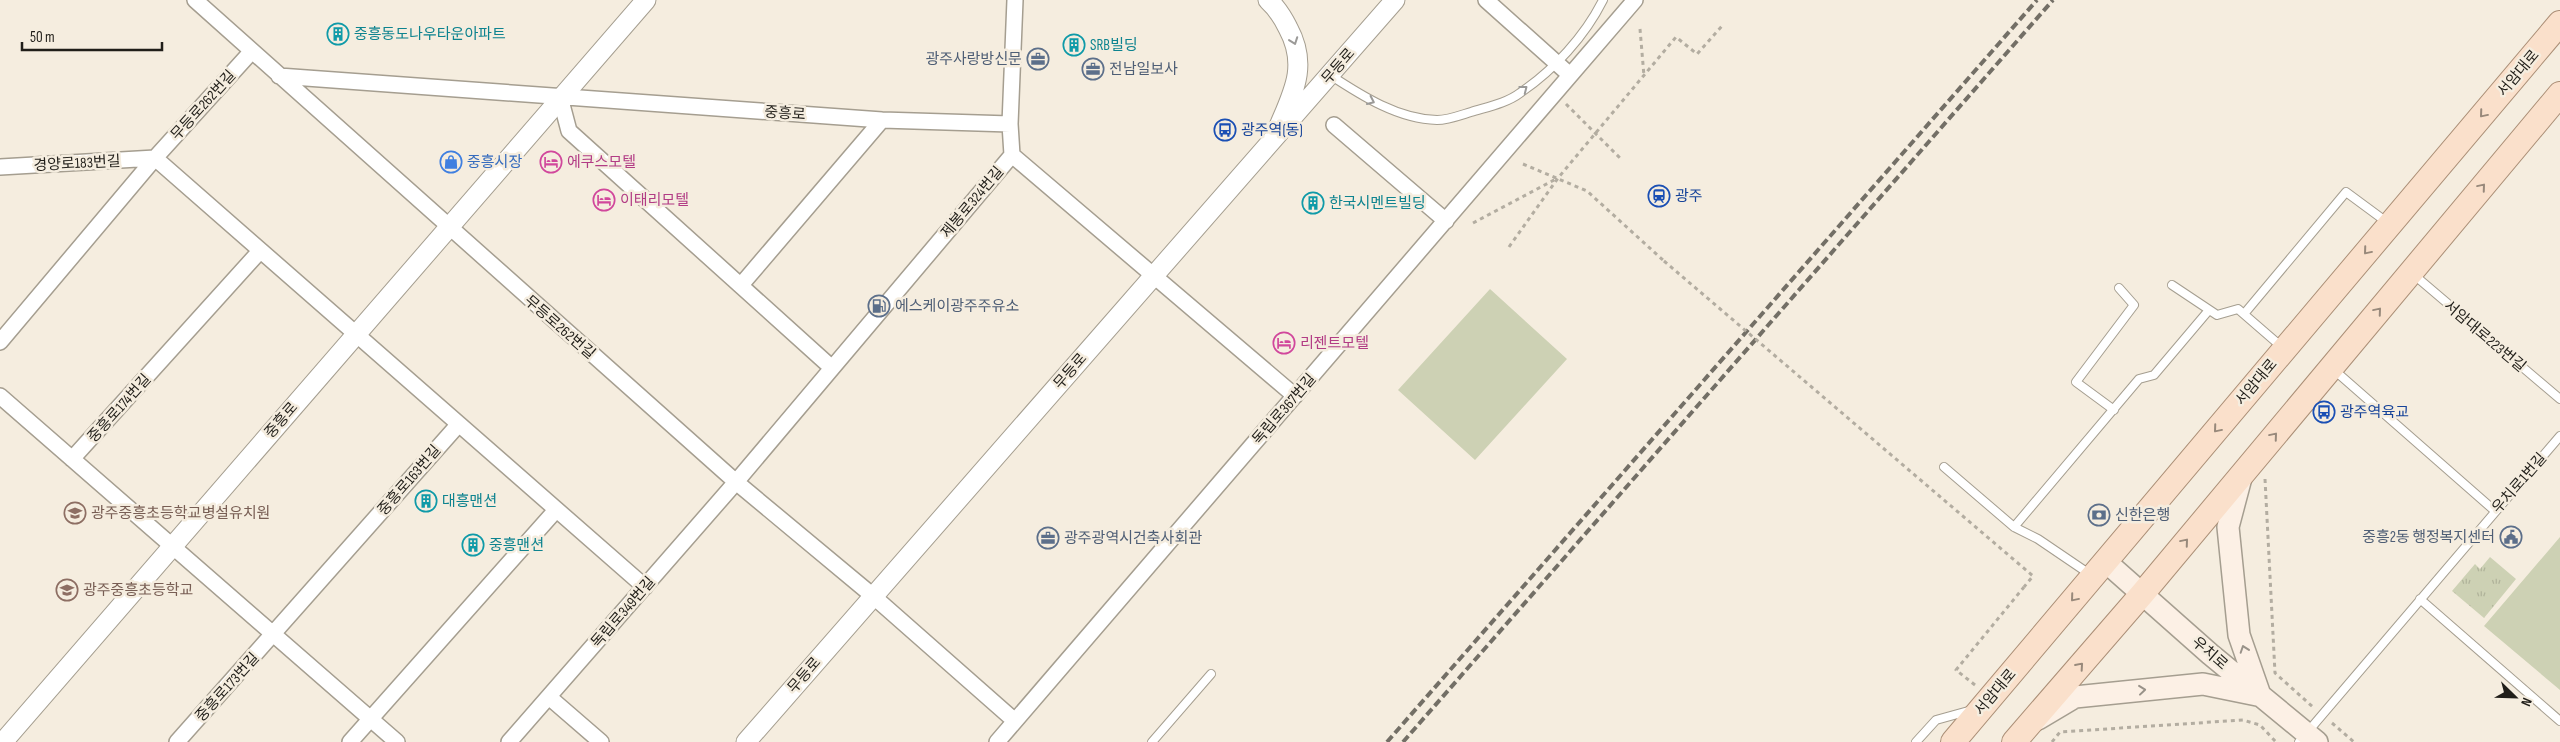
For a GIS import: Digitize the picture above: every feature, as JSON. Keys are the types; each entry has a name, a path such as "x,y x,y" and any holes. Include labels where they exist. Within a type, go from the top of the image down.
{"main road":[{"name":"서암대로","path":"1953,742 2560,23"},
{"path":"2014,742 2143,593 2254,472 2331,368 2560,94"},
{"path":"2031,723 2076,697 2203,684 2260,695 2239,634 2228,527 2254,472"},
{"name":"우치로","path":"2099,568 2143,593 2210,654 2260,695 2307,739"}],"street":[{"name":"무등로262번길","path":"195,0 449,229 736,482 873,596 1015,721"},
{"name":"중흥로","path":"3,742 646,0"},
{"name":"제봉로324번길","path":"736,482 1012,155 1010,124 1016,0"},
{"path":"1268,0 1283,18 1295,41 1299,60 1296,81 1272,142"},
{"name":"무등로","path":"746,742 1395,0"},
{"path":"1486,0 1570,75"},
{"name":"독립로367번길","path":"997,742 1635,0"},
{"name":"무등로262번길","path":"155,158 252,52"},
{"name":"중흥로","path":"279,76 882,120 1010,124"},
{"path":"560,97 569,131 832,368"},
{"path":"741,285 882,120"},
{"path":"1334,125 1446,221"},
{"path":"1012,155 1155,274 1295,396"},
{"path":"155,158 645,587"},
{"name":"경양로183번길","path":"0,167 155,158"},
{"name":"경양로183번길","path":"0,342 155,158"},
{"name":"중흥로174번길","path":"72,459 260,251"},
{"path":"0,396 397,742"},
{"name":"중흥로163번길","path":"361,535 458,425"},
{"name":"독립로349번길","path":"510,742 736,482"},
{"path":"350,742 556,510"},
{"name":"중흥로173번길","path":"179,740 361,535"},
{"path":"549,696 601,742"}],"lane":[{"path":"1330,75 1361,96 1396,112 1439,120 1489,107 1520,94 1556,63 1582,34 1603,0"},
{"path":"2244,314 2346,192 2390,224"},
{"name":"서암대로223번길","path":"2411,272 2560,399"},
{"path":"2172,285 2217,315 2238,309 2284,349"},
{"path":"2114,410 2076,382 2134,305 2119,288"},
{"path":"2014,527 2139,379 2154,375 2208,310"},
{"path":"2331,368 2495,511"},
{"name":"우치로1번길","path":"2307,739 2321,714 2560,436"},
{"path":"1944,467 2014,527 2099,568"},
{"path":"2420,599 2560,721"},
{"path":"1152,742 1211,674"},
{"path":"1916,742 1936,720 1987,702"}],"path":[{"path":"1509,247 1558,178 1676,36 1697,54 1722,26"},
{"path":"1640,30 1644,76"},
{"path":"1554,93 1620,158"},
{"path":"1523,164 1587,191 1664,261 2034,576 1956,670 1987,702"},
{"path":"1473,223 1558,178"},
{"path":"2254,472 2275,673 2354,742"},
{"path":"2052,742 2060,732 2243,720 2260,725 2276,742"}],"green space":[{"path":"1490,289 1567,359 1475,460 1398,390"},
{"path":"2560,537 2560,690 2484,626"},
{"path":"2490,557 2516,579 2484,618 2452,591 2475,564 2480,569"}],"railway":[{"path":"1387,742 2037,0"},
{"path":"1403,742 2053,0"}],"place":[{"name":"중흥동도나우타운아파트","path":"338,34"},
{"name":"SRB빌딩","path":"1074,45"},
{"name":"광주사랑방신문","path":"1038,59"},
{"name":"전남일보사","path":"1093,69"},
{"name":"광주역(동)","path":"1225,130"},
{"name":"중흥시장","path":"451,162"},
{"name":"에쿠스모텔","path":"551,162"},
{"name":"광주","path":"1659,196"},
{"name":"이태리모텔","path":"604,200"},
{"name":"한국시멘트빌딩","path":"1313,203"},
{"name":"에스케이광주주유소","path":"879,306"},
{"name":"리젠트모텔","path":"1284,343"},
{"name":"광주역육교","path":"2324,412"},
{"name":"대흥맨션","path":"426,501"},
{"name":"광주중흥초등학교병설유치원","path":"75,513"},
{"name":"신한은행","path":"2099,515"},
{"name":"중흥2동 행정복지센터","path":"2511,537"},
{"name":"광주광역시건축사회관","path":"1048,538"},
{"name":"중흥맨션","path":"473,545"},
{"name":"광주중흥초등학교","path":"67,590"}]}
